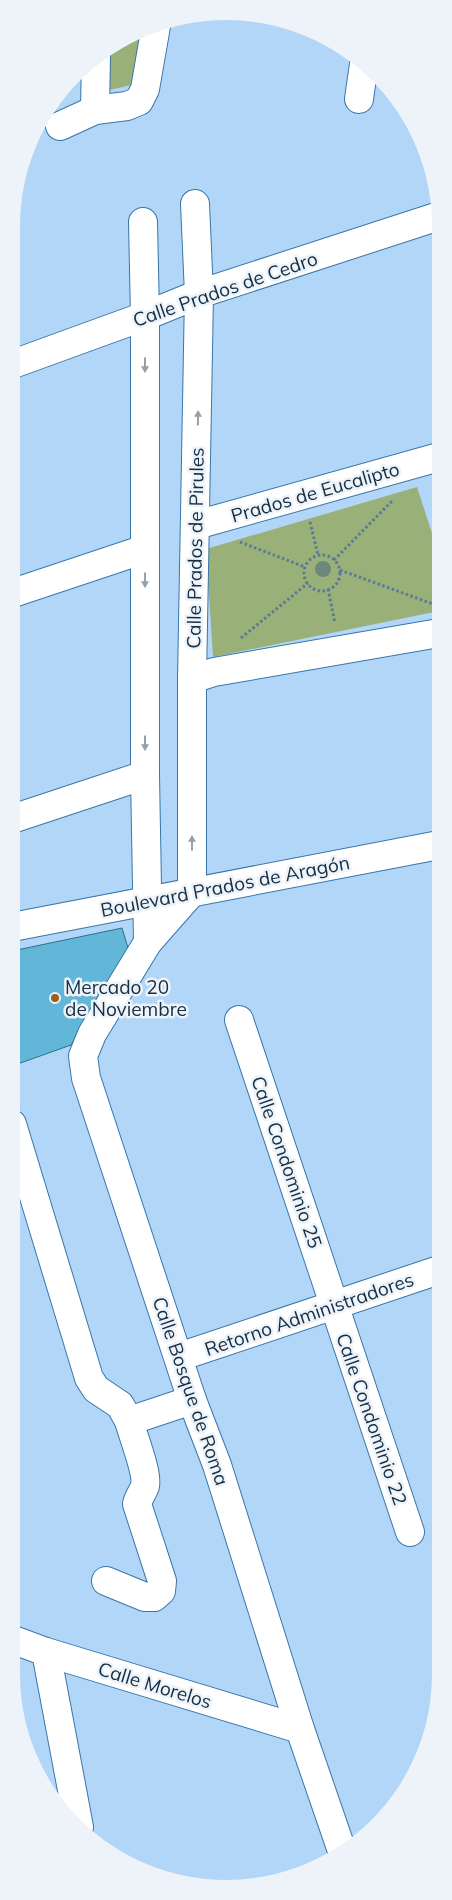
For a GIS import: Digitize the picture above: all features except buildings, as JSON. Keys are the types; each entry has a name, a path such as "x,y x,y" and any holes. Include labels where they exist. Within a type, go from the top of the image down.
{"street":[{"path":"60,126 96,110 133,104 143,96 155,33"},
{"path":"96,67 96,110"},
{"path":"359,99 363,72"},
{"name":"Calle Prados de Pirules","path":"192,892 192,679 199,294 195,204"},
{"name":"Calle Prados de Cedro","path":"20,361 145,316 199,294 432,218"},
{"path":"142,222 145,316 145,775 148,942"},
{"name":"Prados de Eucalipto","path":"196,525 304,495 432,463"},
{"path":"20,591 145,550"},
{"path":"192,679 214,672 432,634"},
{"path":"20,816 145,775"},
{"name":"Boulevard Prados de Aragón","path":"20,925 432,846"},
{"name":"Calle Bosque de Roma","path":"192,892 148,942 92,1034 83,1056 86,1078 192,1400 217,1465 300,1729 340,1845"},
{"name":"Calle Condominio 25","path":"239,1020 328,1282 333,1305"},
{"path":"20,1150 89,1378 96,1389 120,1405 129,1421 145,1476 145,1487 139,1496 137,1504 162,1582 161,1591 154,1597 145,1597 106,1581"},
{"name":"Retorno Administradores","path":"179,1358 432,1272"},
{"name":"Calle Condominio 22","path":"333,1305 410,1532"},
{"path":"129,1421 192,1400"},
{"name":"Calle Morelos","path":"20,1642 46,1652 300,1729"},
{"path":"46,1652 77,1817"}],"path":[{"path":"304,495 318,556"},
{"path":"334,560 394,499"},
{"path":"196,525 305,567"},
{"path":"340,570 337,582 328,589 317,590 308,583 304,572 308,562 318,556 329,557 334,560 340,570 432,603"},
{"path":"240,639 308,583"},
{"path":"328,589 341,651"}],"green space":[{"path":"143,38 136,84 105,91 107,59"},
{"path":"417,487 432,533 432,612 213,657 206,549"}],"place":[{"name":"Mercado 20 de Noviembre","path":"55,998"}]}
